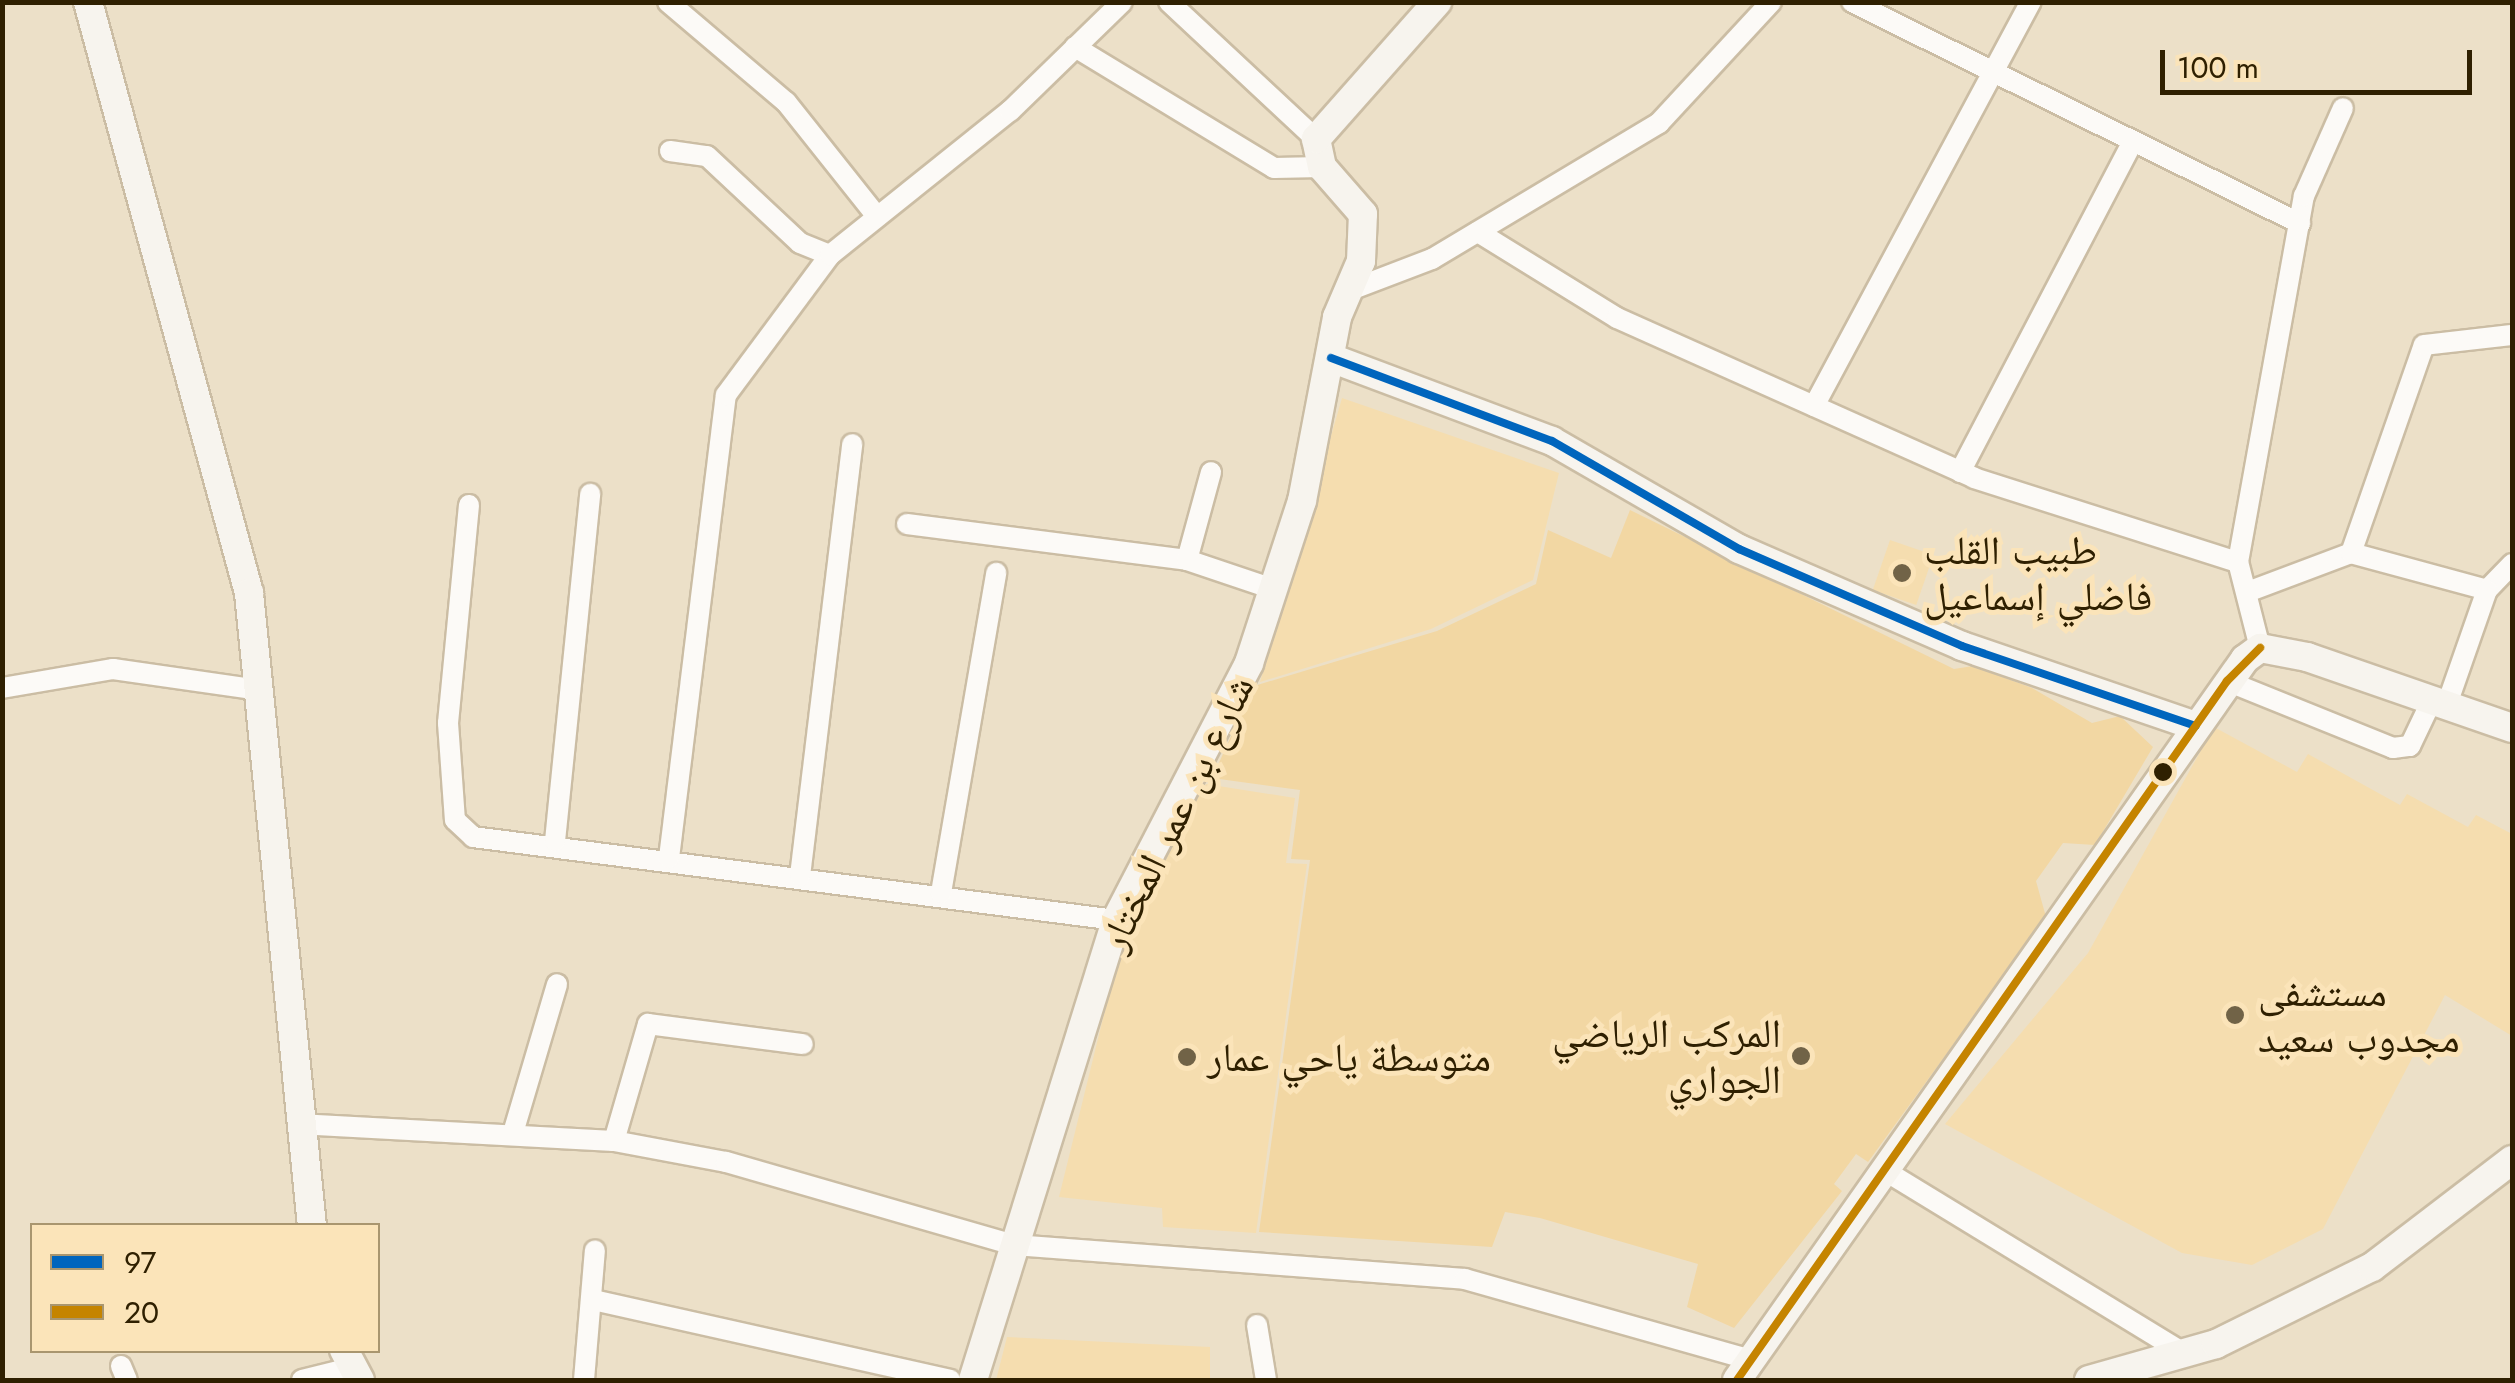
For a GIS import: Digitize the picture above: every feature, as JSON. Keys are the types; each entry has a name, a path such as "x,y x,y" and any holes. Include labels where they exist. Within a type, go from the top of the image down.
{"street":[{"path":"88,2 237,538 258,690 298,1124 312,1223"},
{"path":"668,2 786,102 876,214"},
{"path":"669,858 718,502 714,433 726,394 830,255 1076,47 1122,2"},
{"path":"1076,47 1274,168 1322,167 1316,139 1169,2"},
{"path":"1316,139 1438,2"},
{"path":"1348,292 1478,232 1659,123 1771,2"},
{"path":"1852,2 1997,74 2130,147 2300,222"},
{"path":"1814,406 1997,74 2031,2"},
{"path":"2260,648 2250,590 2238,562 2300,222 2342,108"},
{"path":"1960,472 2130,147"},
{"path":"670,151 708,156 800,243 830,255"},
{"name":"شارع بن عمر المختار","path":"972,1380 1116,920 1206,753 1276,590 1348,292 1362,214 1322,167"},
{"path":"1478,232 1617,318 1960,472 2238,562"},
{"path":"2351,554 2424,345 2512,335"},
{"path":"1330,358 1552,441 1739,549 1945,638 2196,726"},
{"path":"800,876 852,444"},
{"path":"1186,560 1211,472"},
{"path":"554,841 590,494"},
{"path":"469,506 451,644 455,820 473,837 554,841 1116,920"},
{"path":"907,524 1186,560 1276,590"},
{"path":"2250,590 2351,554 2487,590"},
{"path":"2227,680 2393,748 2410,746 2438,704 2487,590 2512,564"},
{"path":"941,893 996,573"},
{"path":"298,1124 614,1141 726,1162 1014,1245 1465,1280 1744,1370 1887,1172 2227,680 2260,648"},
{"path":"2260,648 2438,704 2508,720"},
{"path":"2,688 113,669 258,690"},
{"path":"513,1133 556,984"},
{"path":"614,1141 648,1024 803,1044"},
{"path":"2089,1380 2184,1354 2372,1267 2512,1160"},
{"path":"1887,1172 2184,1354"},
{"path":"584,1380 595,1250"},
{"path":"593,1300 950,1380"},
{"path":"1257,1325 1266,1380"},
{"path":"302,1380 351,1366"}],"shaded area":[{"path":"1342,398 1559,473 1533,580 1431,629 1260,682"},
{"path":"1630,510 1954,669 1973,666 2032,688 2092,723 2120,716 2153,747 2095,845 2063,843 2036,881 2046,917 1868,1162 1856,1154 1834,1184 1842,1191 1734,1328 1687,1307 1698,1264 1540,1218 1505,1212 1492,1247 1259,1232 1310,860 1291,859 1300,790 1212,778 1254,686 1437,631 1536,584 1548,530 1611,558"},
{"name":"طبيب القلب فاضلي إسماعيل","path":"1890,540 1933,555 1916,605 1873,590"},
{"name":"مستشفى مجدوب سعيد","path":"2214,727 2297,772 2308,754 2400,805 2407,794 2468,827 2476,815 2512,834 2512,1036 2445,995 2323,1229 2252,1265 2182,1253 1945,1124 2088,953"},
{"name":"متوسطة ياحي عمار","path":"1206,784 1295,798 1286,863 1307,864 1256,1233 1163,1227 1162,1208 1059,1197 1128,917"},
{"path":"1007,1337 1210,1347 1210,1380 996,1380"}],"transit line":[{"name":"97","path":"1331,358 1552,441 1739,549 1962,646 2196,726"},
{"name":"20","path":"1737,1380 2227,681 2260,648"}],"place":[{"name":"طبيب القلب فاضلي إسماعيل","path":"1902,573"},
{"name":"مستشفى مجدوب سعيد","path":"2235,1015"},
{"name":"المركب الرياضي الجواري","path":"1801,1056"},
{"name":"متوسطة ياحي عمار","path":"1187,1057"}]}
